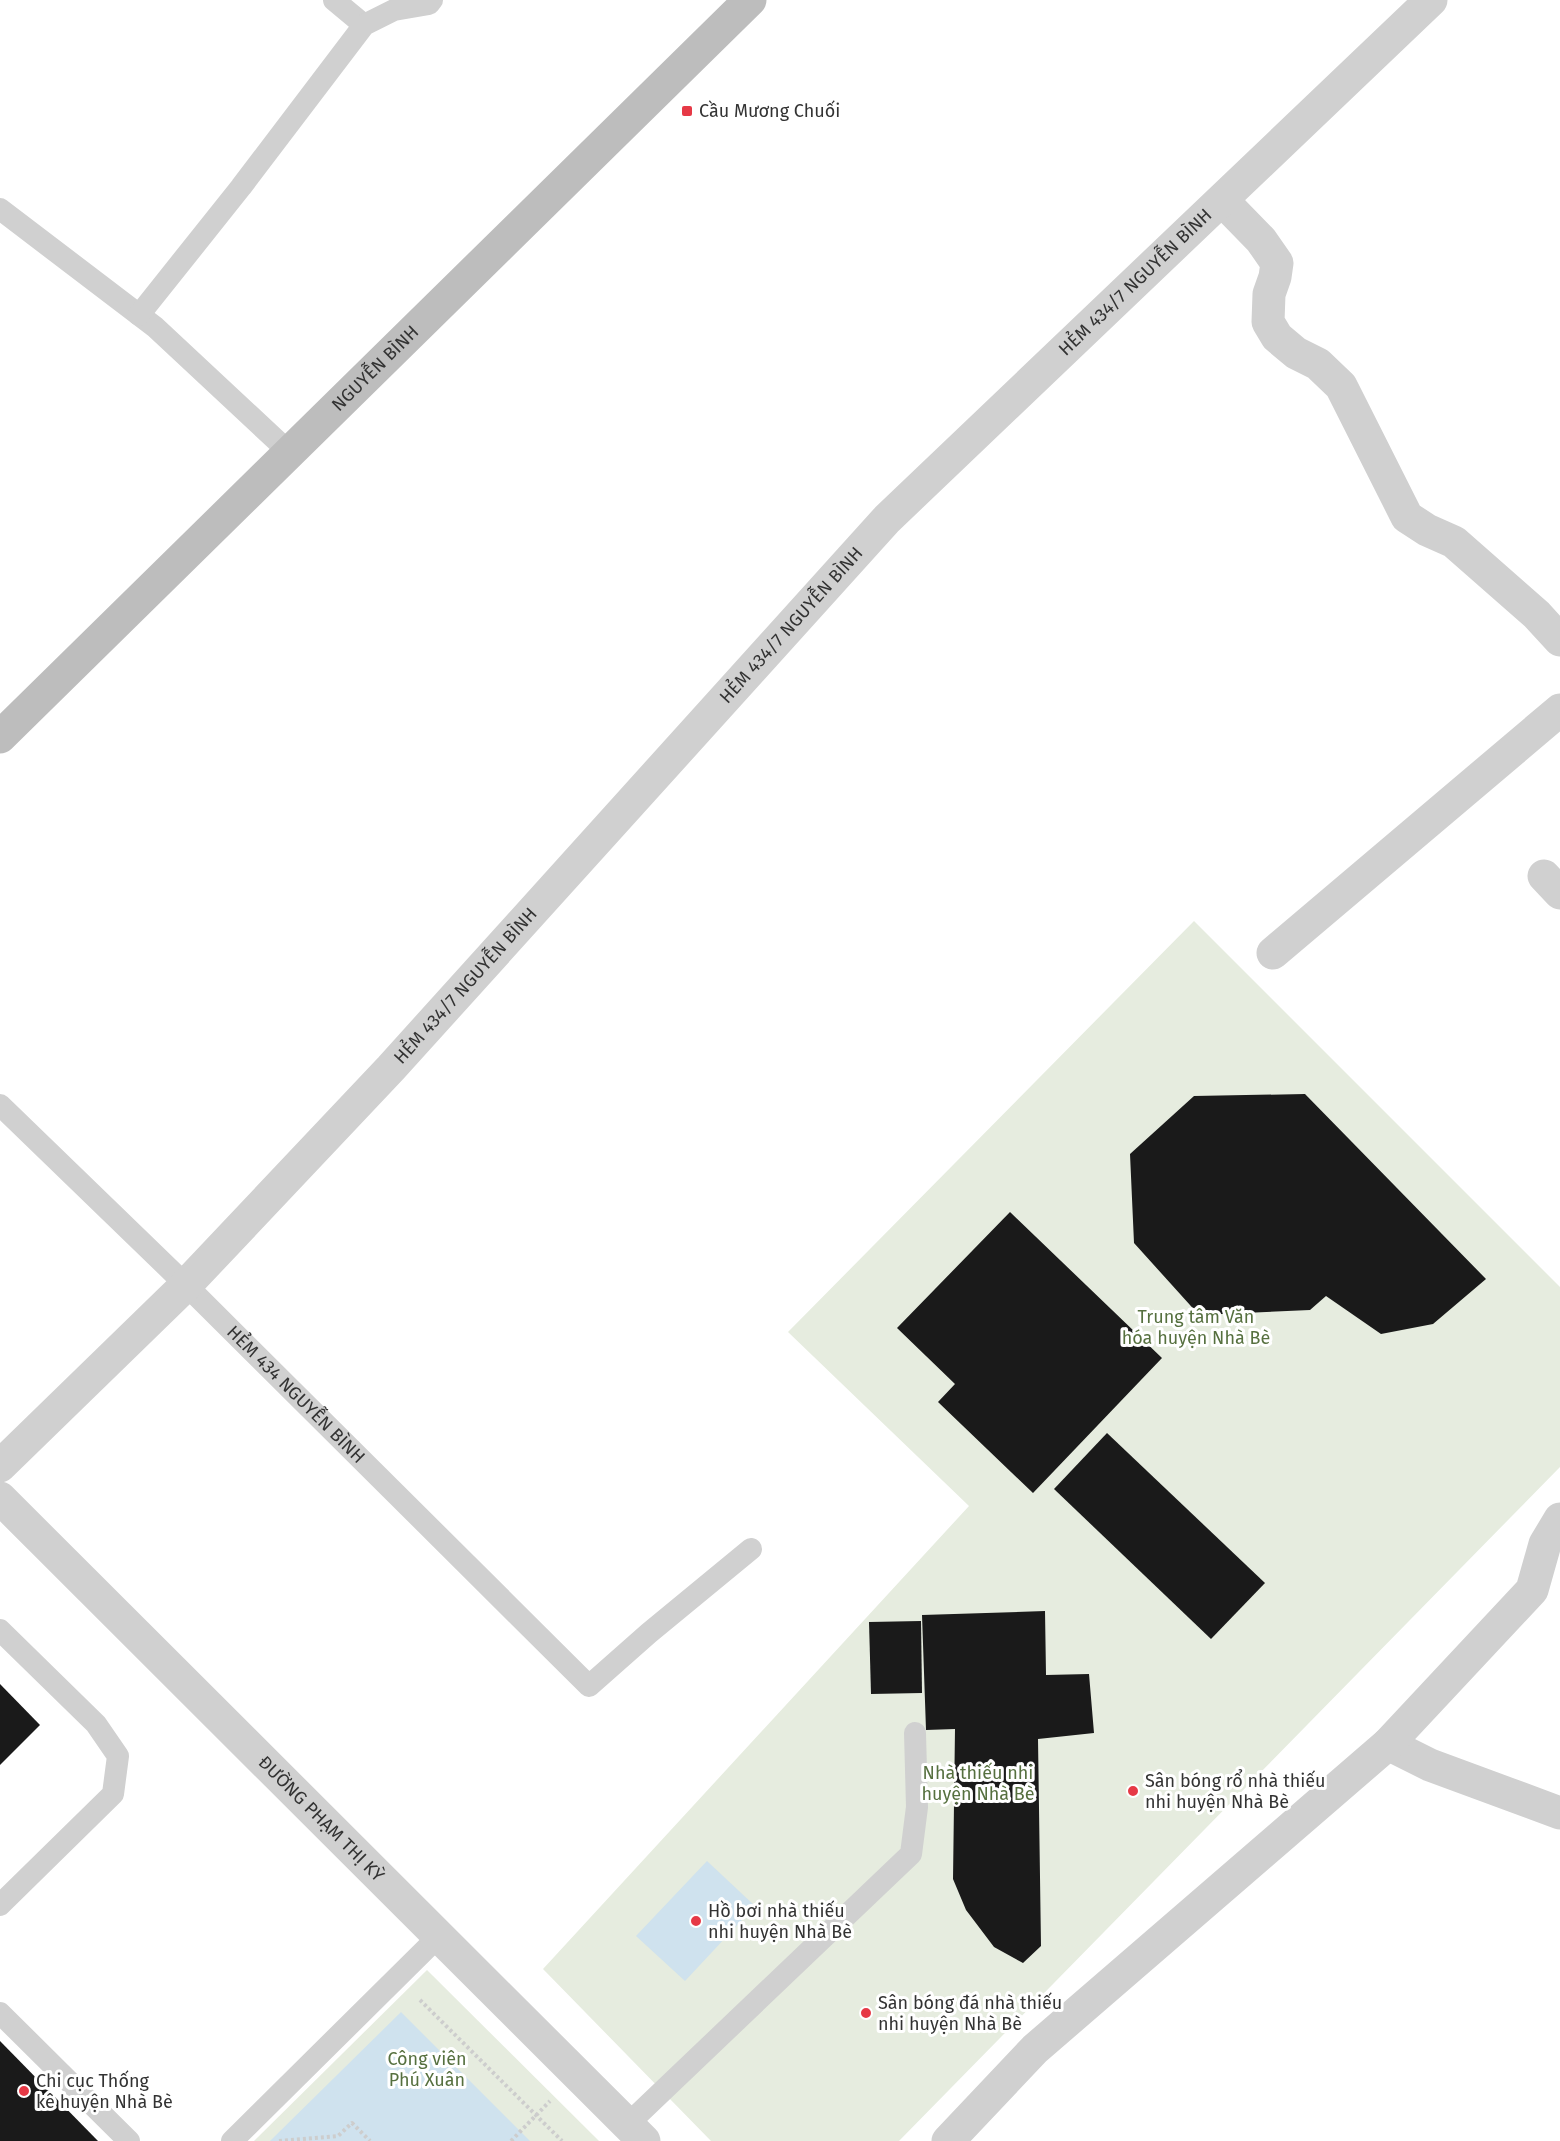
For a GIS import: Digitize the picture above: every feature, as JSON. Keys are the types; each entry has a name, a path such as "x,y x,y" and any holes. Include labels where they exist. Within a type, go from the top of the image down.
{"main road":[{"name":"NGUYỄN BÌNH","path":"0,737 750,0"}],"street":[{"name":"HẺM 434/7 NGUYỄN BÌNH","path":"0,1466 186,1285 391,1068 887,519 1431,0"},
{"path":"1222,200 1261,240 1277,263 1269,294 1268,322 1277,337 1296,353 1318,364 1341,386 1407,517 1427,530 1454,542 1537,615 1560,640"},
{"path":"1273,953 1560,710"},
{"name":"ĐƯỜNG PHẠM THỊ KỲ","path":"0,1498 636,2133"},
{"path":"948,2141 1035,2049 1388,1744 1546,1584 1545,1544 1560,1519"},
{"path":"1388,1744 1430,1765 1560,1813"}],"lane":[{"path":"334,0 364,25"},
{"path":"140,315 364,25 394,10 429,4 432,0"},
{"path":"0,209 155,327 289,452"},
{"name":"HẺM 434 NGUYỄN BÌNH","path":"0,1105 186,1285 589,1686 649,1632 751,1549"},
{"path":"0,1630 96,1724 118,1756 113,1794 0,1905"},
{"path":"636,2133 911,1854 917,1807 915,1733"},
{"path":"232,2141 439,1936"},
{"path":"0,2013 129,2141"}],"path":[{"path":"398,1977 562,2141"},
{"path":"511,2141 536,2115"},
{"path":"255,2118 279,2141 338,2136 352,2123 370,2141"}],"green space":[{"name":"Trung tâm Văn hóa huyện Nhà Bè","path":"1194,921 1560,1287 1560,1467 899,2141 711,2141 543,1969 969,1506 788,1332"},
{"name":"Công viên Phú Xuân","path":"427,1970 599,2141 254,2141"}],"water":[{"name":"Hồ bơi nhà thiếu nhi huyện Nhà Bè","path":"707,1861 755,1906 685,1981 636,1936"},
{"path":"401,2012 530,2141 270,2141"}],"building":[{"name":"Trung tâm Văn hóa huyện Nhà Bè","path":"1305,1094 1486,1279 1433,1324 1381,1334 1326,1296 1310,1310 1199,1315 1134,1243 1130,1154 1194,1096"},
{"path":"1010,1212 1162,1358 1033,1493 938,1402 955,1384 897,1328"},
{"path":"1107,1433 1265,1583 1211,1639 1054,1489"},
{"path":"1045,1611 1046,1675 1089,1674 1094,1733 1038,1739 1041,1946 1023,1963 994,1947 966,1910 953,1879 955,1729 926,1730 922,1615"},
{"path":"921,1621 922,1693 871,1694 869,1622"},
{"path":"0,1684 40,1725 0,1765"},
{"name":"Chi cục Thống kê huyện Nhà Bè","path":"0,2041 98,2141 0,2141"}],"place":[{"name":"Cầu Mương Chuối","path":"687,111"},
{"name":"Sân bóng rổ nhà thiếu nhi huyện Nhà Bè","path":"1133,1791"},
{"name":"Hồ bơi nhà thiếu nhi huyện Nhà Bè","path":"696,1921"},
{"name":"Sân bóng đá nhà thiếu nhi huyện Nhà Bè","path":"866,2013"},
{"name":"Chi cục Thống kê huyện Nhà Bè","path":"24,2091"}],"park label":[{"name":"Nhà thiếu nhi huyện Nhà Bè","path":"978,1783"}]}
